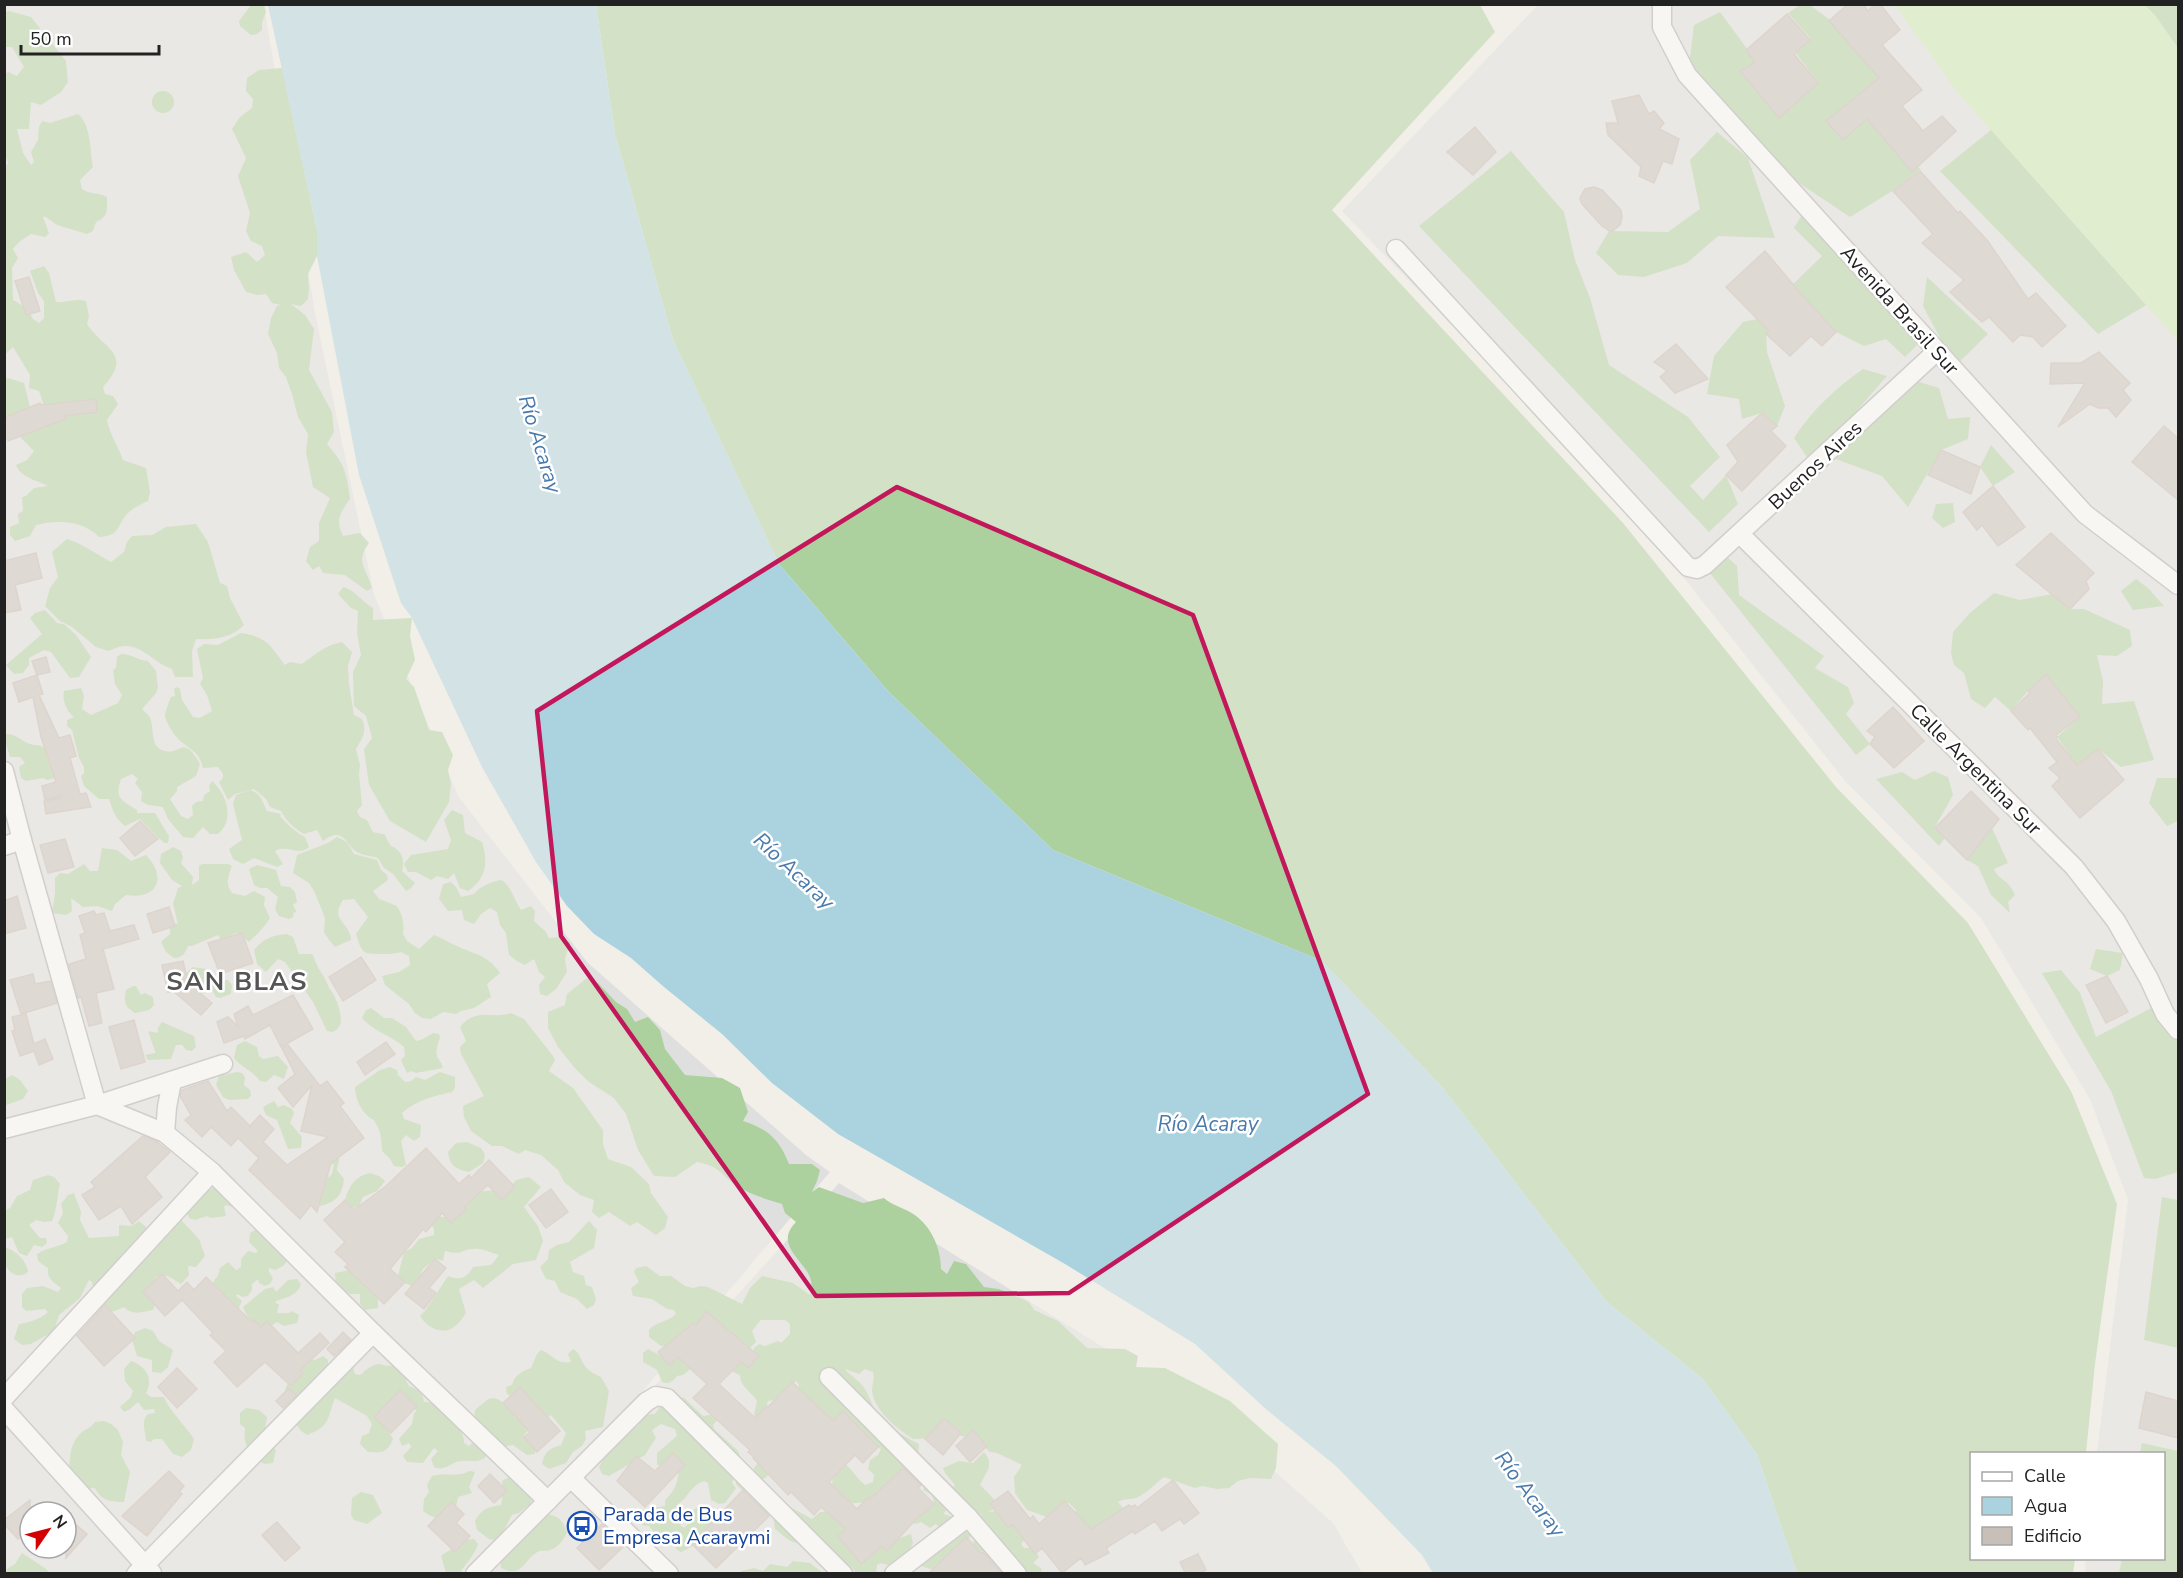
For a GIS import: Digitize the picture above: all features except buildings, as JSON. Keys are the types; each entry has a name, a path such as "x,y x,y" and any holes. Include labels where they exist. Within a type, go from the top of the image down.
{"street":[{"name":"Avenida Brasil Sur","path":"1662,4 1662,27 1687,75 2085,514 2178,585"},
{"name":"Buenos Aires","path":"1396,249 1688,567 1696,569 1705,565 1740,534 1937,351"},
{"name":"Calle Argentina Sur","path":"1740,534 2074,867 2116,921 2149,979 2165,1014 2178,1029"},
{"path":"4,771 97,1105"},
{"path":"4,846 22,840"},
{"path":"4,1129 97,1105 223,1064"},
{"path":"165,1133 172,1081"},
{"path":"97,1105 165,1133 212,1172 373,1334 548,1501"},
{"path":"4,1398 212,1172"},
{"path":"4,1409 144,1571 373,1334"},
{"path":"829,1377 968,1517 1017,1574"},
{"path":"475,1574 646,1402 656,1396 667,1398 843,1574"},
{"path":"571,1478 669,1574"},
{"path":"894,1574 968,1517"}],"highlighted area":[{"path":"897,487 1193,615 1368,1094 1069,1293 816,1296 561,936 537,711"}],"shaded area":[{"path":"5,5 264,5 315,313 374,595 458,796 587,962 806,1155 830,1172 642,1392 462,1573 5,1574"},
{"path":"1538,5 2178,5 2178,1573 2085,1573 2086,1560 2165,1560 2165,1452 2097,1452 2128,1200 2090,1099 1981,918 1846,782 1633,514 1342,211"},
{"path":"839,1183 1209,1413 1333,1523 1362,1573 477,1574 571,1478"}],"green space":[{"path":"251,5 264,5 266,12 262,30 251,35 240,26 239,21"},
{"path":"596,5 1480,5 1495,32 1332,210 1623,523 1836,787 1968,923 2071,1091 2117,1204 2095,1364 2086,1452 1970,1452 1970,1560 2075,1560 2073,1573 1797,1573 1757,1454 1702,1378 1607,1302 1443,1088 1322,961 1053,850 888,691 779,564 673,340 615,134"},
{"path":"1800,5 1810,5 1830,20 1881,77 1828,120 1844,139 1868,118 1902,157 1921,169 1894,190 1850,217 1769,163 1688,74 1694,25 1720,12 1756,61 1741,70 1780,117 1818,82 1795,52 1810,38 1788,13"},
{"path":"1895,5 2178,5 2178,341 1957,92"},
{"path":"2145,5 2178,5 2178,48 2155,15"},
{"path":"5,12 31,17 66,61 68,82 61,92 41,105 31,102 29,129 17,129 23,153 31,165 34,162 31,152 38,140 42,121 50,123 78,114 88,131 93,167 80,180 82,189 107,197 105,215 96,222 93,231 87,234 57,225 43,217 49,233 45,237 31,234 19,242 13,249 18,258 12,268 13,300 27,308 33,319 39,323 44,318 44,301 38,293 30,271 44,266 49,273 56,302 86,301 89,317 87,324 113,352 116,359 112,376 103,387 105,394 113,396 118,404 107,420 108,425 123,460 146,468 150,492 148,501 129,512 117,530 106,536 99,537 85,527 61,522 36,525 30,536 15,541 10,535 10,527 19,523 18,514 23,511 22,497 34,488 48,486 25,476 18,469 16,465 27,460 34,451 21,438 19,424 5,418 5,379 8,378 24,383 30,407 45,409 39,391 29,388 30,375 13,347 5,355 4,169 8,163 4,152 5,74 8,72 17,76 24,67 12,47 5,47"},
{"path":"282,68 317,230 317,256 308,274 308,299 301,306 291,304 305,315 314,329 309,370 332,412 334,432 327,444 341,463 349,490 350,499 341,513 339,525 343,536 360,533 369,543 362,560 372,588 367,591 345,575 323,573 319,566 313,570 306,561 310,547 319,541 319,523 330,498 313,487 306,452 308,434 298,417 286,377 279,368 277,353 268,334 271,318 277,306 281,305 272,303 266,294 257,295 246,292 234,270 231,257 246,252 257,262 265,255 262,246 251,241 246,231 250,213 238,176 246,158 232,129 240,117 252,108 253,99 246,91 247,78 259,70"},
{"path":"163,91 171,94 174,102 171,110 163,113 155,110 152,102 155,94"},
{"path":"1991,130 2146,305 2098,334 1940,171"},
{"path":"1717,132 1748,158 1775,238 1718,236 1687,263 1644,277 1618,275 1596,253 1609,231 1668,232 1700,209 1690,160"},
{"path":"1511,151 1564,212 1575,260 1590,298 1609,365 1688,417 1720,457 1690,486 1703,500 1726,475 1738,504 1709,532 1419,226"},
{"path":"1806,208 1917,345 1905,357 1886,339 1864,346 1836,332 1804,298 1766,334 1767,352 1785,406 1777,426 1762,413 1742,419 1739,399 1707,394 1714,356 1743,322 1757,319 1822,256 1794,228"},
{"path":"1927,277 1988,334 1955,366 1923,306"},
{"path":"1863,369 1887,376 1811,463 1794,438 1825,400"},
{"path":"1916,381 1939,388 1948,419 1970,417 1968,439 1941,450 1908,507 1882,476 1833,458"},
{"path":"1991,445 2015,472 1993,486 1980,467"},
{"path":"1953,503 1955,522 1943,528 1932,518 1936,504"},
{"path":"196,524 208,542 220,583 227,586 230,598 244,625 234,633 222,637 196,639 192,651 193,677 175,677 172,669 135,648 127,646 109,651 96,647 72,627 60,621 45,606 50,588 58,577 52,552 67,539 111,562 124,552 132,536 152,535 166,527"},
{"path":"1726,556 1737,566 1739,595 1824,656 1815,668 1848,687 1854,703 1846,714 1870,744 1856,755 1709,572"},
{"path":"2136,579 2148,588 2164,606 2133,610 2121,591"},
{"path":"343,587 373,608 373,620 412,618 410,636 415,660 406,679 414,687 429,730 442,732 453,755 448,770 451,784 449,802 426,842 390,821 369,785 364,749 372,738 366,716 354,706 353,672 361,655 357,633 358,611 351,608 338,594"},
{"path":"1994,593 2020,600 2052,594 2070,609 2084,609 2130,630 2132,646 2117,656 2097,655 2103,681 2102,704 2134,701 2154,760 2121,767 2098,749 2077,765 2057,737 2080,717 2046,674 2011,711 1995,697 1985,708 1971,699 1964,673 1954,665 1951,653 1953,632 1970,613"},
{"path":"45,610 57,623 64,624 76,635 91,657 79,677 70,678 51,652 44,650 29,658 29,665 23,673 14,674 6,665 42,634 30,618 35,613"},
{"path":"241,633 257,637 267,643 285,665 290,662 302,664 316,653 336,643 342,642 352,652 348,666 349,684 354,715 362,719 364,727 362,738 356,749 360,765 362,805 357,811 360,817 367,820 373,832 385,835 391,846 400,853 403,859 402,871 415,883 411,888 406,891 393,874 384,868 378,858 359,853 341,836 330,836 323,841 317,830 304,834 288,821 281,811 270,807 266,799 254,789 235,794 228,800 219,782 223,774 218,767 203,768 198,756 172,730 165,715 171,697 175,696 174,689 177,687 193,717 200,718 212,711 207,695 200,684 203,678 197,649 204,644 218,645"},
{"path":"121,654 148,661 156,671 158,688 142,709 151,720 155,744 168,752 181,748 189,749 200,764 196,776 177,787 177,791 170,799 181,816 188,819 193,815 192,806 196,802 203,801 204,795 210,791 209,786 212,781 222,793 228,815 218,834 210,834 203,827 193,838 183,837 168,819 163,807 148,805 141,801 142,792 135,783 138,779 132,774 121,779 119,795 137,810 137,813 155,813 169,836 168,843 164,843 140,819 125,826 115,814 109,799 99,799 84,786 81,776 84,773 84,767 79,758 72,730 67,726 67,720 74,717 65,705 64,691 81,688 84,696 82,709 91,715 118,703 122,695 115,684 113,670 116,668 117,657"},
{"path":"6,734 50,751 55,778 26,781 21,778 19,767 25,763 20,757 10,757 5,741"},
{"path":"1934,771 1948,777 1953,795 1935,827 1945,838 1939,846 1876,779 1902,772 1915,780"},
{"path":"2157,778 2178,778 2178,821 2167,826 2149,803"},
{"path":"250,790 259,796 267,811 281,814 280,816 288,825 305,837 309,847 301,851 279,849 275,851 283,864 277,867 254,858 243,864 233,859 229,849 242,840 233,804 236,795"},
{"path":"452,810 463,815 465,833 482,842 484,849 485,863 482,875 468,891 460,888 454,873 448,879 437,876 431,880 416,872 408,872 404,864 411,855 448,849 451,840 444,820"},
{"path":"1992,828 2008,863 1994,869 2015,895 2008,902 2010,913 1991,895 1978,866 1967,860"},
{"path":"337,837 347,842 354,854 377,860 388,880 373,891 379,899 397,906 403,920 403,934 407,941 419,949 434,935 479,955 495,966 500,973 487,984 491,997 474,1008 456,1014 443,1012 431,1019 422,1018 415,1013 409,1004 385,985 382,976 399,972 410,965 409,956 401,952 375,954 364,951 356,934 368,917 354,899 343,900 338,912 351,940 335,947 324,932 325,918 314,891 309,883 293,873 297,855"},
{"path":"173,847 181,851 183,857 181,863 193,877 192,885 199,880 199,866 202,864 228,864 232,866 228,883 232,893 245,896 254,891 265,897 264,905 270,918 249,942 238,933 233,934 229,941 223,943 218,935 188,946 180,957 174,958 166,952 161,942 170,934 170,926 174,923 178,924 173,904 178,888 182,886 172,880 160,863 161,854"},
{"path":"102,848 117,850 131,861 146,855 157,872 156,886 145,894 126,895 115,904 112,911 97,906 83,907 71,898 72,911 66,915 52,913 55,878 60,873 68,874 84,864 90,871 98,871"},
{"path":"257,865 276,870 281,886 290,887 295,892 297,902 293,905 297,913 294,912 293,917 289,919 279,916 275,909 278,897 267,888 254,885 249,869"},
{"path":"502,880 511,890 521,910 531,906 535,911 534,921 549,938 561,937 570,943 565,959 567,972 556,989 547,996 540,994 539,985 545,977 539,972 534,959 525,965 509,955 506,933 500,925 497,912 490,908 481,914 474,924 464,920 462,910 448,911 439,899 443,884 451,882 461,897 474,894 487,884"},
{"path":"287,934 293,937 299,954 312,954 334,995 341,1021 339,1027 333,1032 327,1031 313,1002 285,962 278,959 266,972 257,964 254,950 257,946 269,938"},
{"path":"2096,949 2123,953 2120,970 2107,976 2090,969"},
{"path":"193,967 206,969 212,981 228,980 232,985 231,994 216,997 210,986 205,993 197,995 188,991 184,975"},
{"path":"2061,970 2080,993 2096,1037 2159,1004 2178,1038 2178,1172 2155,1179 2144,1178 2111,1091 2042,973"},
{"path":"587,978 598,983 616,1002 627,1009 635,1022 648,1017 660,1030 665,1049 685,1075 722,1078 740,1088 748,1112 743,1121 772,1136 789,1164 812,1164 820,1170 812,1192 819,1187 863,1203 884,1198 910,1212 929,1229 939,1252 941,1269 947,1274 954,1261 966,1264 984,1287 999,1289 1029,1302 1034,1310 1058,1321 1087,1348 1125,1349 1138,1356 1136,1367 1165,1368 1230,1401 1278,1444 1276,1468 1271,1479 1250,1478 1238,1481 1229,1488 1217,1489 1202,1486 1195,1488 1164,1477 1140,1496 1118,1502 1124,1509 1091,1546 1074,1519 1076,1510 1069,1503 1063,1504 1047,1517 1027,1510 1015,1493 1014,1477 1022,1465 990,1452 975,1438 961,1436 945,1425 936,1438 913,1439 900,1430 877,1405 872,1391 873,1372 865,1369 859,1374 845,1369 864,1388 880,1418 896,1431 919,1444 918,1456 908,1469 869,1502 844,1504 832,1491 833,1470 844,1463 865,1485 873,1482 874,1475 868,1469 870,1460 878,1455 881,1449 842,1428 796,1394 799,1385 796,1381 774,1400 768,1401 760,1424 754,1415 757,1401 744,1386 740,1375 707,1349 749,1363 757,1360 754,1348 759,1344 765,1346 778,1341 781,1343 790,1334 790,1324 785,1320 761,1320 752,1331 756,1342 749,1349 678,1340 670,1345 661,1346 649,1337 649,1330 652,1327 676,1314 674,1310 667,1309 652,1299 633,1296 631,1288 639,1282 634,1272 636,1268 646,1266 660,1276 671,1276 685,1286 708,1287 742,1304 750,1288 762,1276 793,1283 810,1295 811,1283 809,1274 789,1246 790,1231 796,1222 785,1213 782,1204 748,1192 731,1182 716,1169 697,1162 675,1177 654,1176 638,1150 626,1114 614,1098 589,1082 558,1047 548,1028 548,1012 565,1005 567,994"},
{"path":"136,986 141,995 145,993 153,997 154,1005 149,1010 135,1013 127,1006 126,990"},
{"path":"371,1008 384,1018 392,1018 406,1027 416,1041 433,1033 439,1034 437,1054 443,1068 407,1073 401,1060 405,1056 404,1047 362,1018 366,1010"},
{"path":"511,1013 524,1019 555,1060 549,1071 573,1088 603,1130 603,1144 608,1159 631,1167 649,1184 651,1193 668,1217 665,1228 656,1235 637,1222 630,1226 609,1212 599,1218 592,1212 594,1200 580,1195 564,1182 558,1170 541,1155 525,1150 519,1154 502,1146 492,1146 471,1131 464,1117 463,1106 484,1096 461,1054 460,1047 466,1041 460,1027 479,1015"},
{"path":"162,1022 194,1036 196,1047 192,1051 186,1050 182,1045 176,1045 171,1059 148,1060 145,1055 155,1053 155,1051 148,1031 158,1033"},
{"path":"245,1041 257,1047 259,1056 263,1059 278,1056 288,1067 284,1079 274,1075 266,1082 260,1081 237,1061 234,1058 237,1045"},
{"path":"390,1067 397,1070 398,1075 405,1082 416,1077 425,1080 440,1072 455,1077 455,1088 452,1092 425,1099 402,1113 404,1119 421,1125 420,1137 414,1141 406,1135 401,1141 406,1165 402,1167 394,1166 382,1151 378,1127 361,1108 355,1091 355,1087 380,1070"},
{"path":"242,1073 245,1077 244,1085 250,1090 251,1095 248,1099 229,1100 223,1097 216,1085 219,1076"},
{"path":"12,1075 20,1080 28,1091 23,1099 6,1105 5,1079"},
{"path":"274,1101 278,1107 284,1105 292,1109 294,1113 290,1123 302,1137 301,1148 288,1149 277,1120 266,1115 263,1107"},
{"path":"467,1142 481,1148 485,1155 483,1163 469,1172 454,1166 448,1152 456,1143"},
{"path":"336,1152 339,1159 337,1170 344,1179 342,1190 334,1200 320,1206 316,1202 325,1180 332,1174 334,1164 323,1164"},
{"path":"370,1173 385,1181 377,1191 363,1197 359,1207 351,1208 345,1200 348,1190 357,1179"},
{"path":"48,1175 54,1177 60,1184 54,1217 52,1221 36,1220 29,1225 40,1238 46,1238 47,1243 42,1247 34,1245 27,1256 19,1253 12,1237 5,1239 5,1206 6,1210 10,1208 17,1196 30,1190 33,1180"},
{"path":"529,1177 541,1187 524,1207 538,1226 543,1241 536,1260 513,1264 483,1288 474,1280 459,1289 466,1313 454,1327 444,1331 428,1325 420,1316 448,1276 463,1278 473,1267 491,1265 499,1255 477,1249 459,1253 445,1251 443,1261 435,1259 423,1269 417,1282 412,1286 402,1282 398,1276 404,1252 412,1248 419,1239 434,1235 430,1222 436,1216 452,1218 475,1192 509,1189 516,1180"},
{"path":"224,1181 237,1202 232,1207 226,1205 224,1207 226,1216 211,1218 207,1216 195,1220 189,1218 184,1206"},
{"path":"74,1193 81,1212 80,1220 89,1238 119,1236 119,1225 132,1226 139,1221 147,1228 148,1235 172,1219 181,1220 199,1239 205,1256 196,1267 188,1266 189,1275 181,1284 168,1276 156,1277 161,1288 153,1310 145,1312 134,1312 124,1307 104,1310 97,1302 92,1282 89,1280 80,1298 59,1315 54,1331 31,1344 22,1345 14,1339 19,1324 42,1317 48,1312 45,1309 26,1311 22,1307 22,1294 27,1288 43,1286 58,1292 61,1288 48,1275 48,1268 38,1261 37,1254 67,1242 68,1236 58,1223 63,1213 61,1204 68,1195"},
{"path":"2162,1197 2178,1200 2178,1348 2144,1340"},
{"path":"589,1221 597,1230 594,1248 570,1262 573,1272 584,1276 586,1285 592,1287 596,1299 594,1305 587,1309 577,1299 560,1292 555,1281 546,1279 540,1267 548,1259 549,1250 569,1242"},
{"path":"260,1227 290,1258 283,1266 275,1270 269,1268 273,1278 270,1284 265,1286 259,1283 258,1279 252,1284 252,1290 248,1296 243,1297 237,1294 236,1296 242,1301 238,1310 211,1287 220,1268 228,1262 236,1270 241,1267 241,1259 248,1251 256,1253 258,1251 249,1242 250,1233"},
{"path":"5,1247 20,1256 28,1272 18,1275 6,1267"},
{"path":"355,1269 378,1294 378,1308 365,1310 360,1304 360,1294 350,1294 336,1286 335,1273"},
{"path":"297,1279 301,1284 297,1292 275,1302 279,1305 277,1313 292,1311 299,1315 297,1323 284,1326 277,1322 268,1328 249,1319 243,1307 265,1289 273,1287 276,1292 288,1280"},
{"path":"145,1328 153,1331 159,1341 173,1350 168,1367 161,1373 152,1372 152,1360 137,1356 132,1339 135,1332"},
{"path":"573,1349 588,1369 601,1377 609,1391 603,1427 585,1431 586,1439 582,1446 573,1452 566,1463 549,1469 542,1464 546,1453 561,1445 566,1433 551,1415 524,1435 535,1447 535,1454 527,1455 513,1445 506,1446 494,1441 490,1432 474,1419 475,1410 491,1398 508,1407 515,1418 524,1416 515,1398 507,1394 506,1387 512,1385 519,1374 531,1368 541,1350 558,1361 571,1362 568,1354"},
{"path":"648,1349 665,1358 683,1352 693,1367 671,1382 662,1382 657,1370 643,1362 643,1353"},
{"path":"323,1356 328,1360 328,1368 352,1363 355,1374 360,1375 376,1364 394,1365 407,1373 406,1381 409,1386 420,1392 424,1402 437,1405 444,1410 456,1423 464,1443 469,1446 472,1443 487,1452 485,1458 457,1462 445,1468 438,1468 434,1467 431,1459 438,1451 434,1448 423,1463 407,1462 403,1456 411,1447 409,1443 402,1446 399,1439 412,1424 414,1413 417,1411 408,1404 384,1422 393,1439 384,1451 368,1452 360,1444 362,1436 369,1433 372,1424 367,1416 335,1398 324,1425 307,1435 296,1424 302,1397 295,1397 285,1391 304,1357 315,1360"},
{"path":"131,1361 141,1366 149,1378 146,1393 151,1397 164,1397 194,1439 191,1450 182,1457 173,1454 162,1439 146,1441 144,1421 148,1414 155,1413 154,1409 144,1410 138,1402 124,1412 120,1407 130,1398 133,1391 125,1381 124,1369"},
{"path":"684,1398 703,1416 716,1414 719,1418 713,1425 714,1429 738,1451 741,1459 732,1483 736,1488 725,1503 719,1504 711,1500 708,1483 704,1481 693,1488 676,1507 681,1526 684,1528 697,1508 709,1506 715,1513 715,1524 696,1543 681,1552 676,1549 674,1535 655,1534 649,1526 642,1525 641,1514 647,1509 665,1506 665,1500 676,1484 680,1466 657,1465 657,1453 677,1436 675,1429 661,1424 652,1430 656,1438 645,1455 609,1476 602,1474 599,1467 603,1460 601,1455 628,1431 638,1426 644,1415 655,1414 664,1401"},
{"path":"246,1408 259,1410 267,1417 263,1440 276,1450 273,1463 264,1464 254,1457 246,1445 245,1428 240,1424 240,1413"},
{"path":"104,1421 118,1430 123,1442 121,1455 130,1472 124,1502 107,1500 100,1496 95,1488 82,1489 68,1476 73,1443 95,1422"},
{"path":"2142,1443 2178,1451 2178,1573 2119,1573 2122,1560 2165,1560 2165,1452 2140,1452"},
{"path":"984,1452 989,1465 980,1485 993,1498 998,1507 988,1512 998,1511 1028,1535 1021,1544 1024,1548 1034,1548 1039,1557 1033,1563 1041,1568 1042,1573 1023,1573 1026,1571 1024,1568 988,1550 978,1552 973,1542 978,1539 982,1520 980,1516 983,1514 975,1516 952,1504 943,1514 964,1520 974,1532 936,1571 915,1564 931,1534 938,1535 940,1528 936,1524 930,1528 921,1522 916,1524 906,1520 934,1502 932,1495 923,1490 935,1473 952,1488 955,1485 943,1468 959,1461 973,1463"},
{"path":"761,1461 771,1473 757,1481 778,1504 790,1507 812,1519 820,1512 832,1512 846,1524 843,1537 878,1546 911,1534 913,1543 905,1559 893,1565 881,1563 877,1565 876,1573 856,1573 831,1549 826,1549 822,1543 823,1539 816,1538 801,1543 789,1540 775,1529 772,1510 767,1514 760,1507 758,1498 736,1484 736,1475 744,1470 753,1471"},
{"path":"475,1472 469,1487 472,1493 458,1497 454,1516 438,1518 423,1511 424,1499 429,1492 427,1485 432,1476"},
{"path":"509,1477 520,1481 532,1492 531,1503 519,1513 512,1515 502,1534 494,1540 489,1539 477,1530 475,1521 485,1509 501,1505 502,1481"},
{"path":"361,1492 373,1495 382,1513 367,1524 354,1520 351,1515 352,1498"},
{"path":"548,1514 558,1518 566,1529 567,1533 560,1543 553,1549 538,1552 518,1570 508,1571 501,1568 500,1557 539,1519"},
{"path":"474,1539 478,1544 477,1548 460,1573 446,1573 441,1556 462,1540"},
{"path":"18,1559 32,1560 49,1573 5,1573 5,1570"},
{"path":"793,1561 810,1563 823,1573 740,1573 754,1568 763,1571 770,1564 787,1567"}],"water":[{"name":"Río Acaray","path":"268,5 596,5 615,134 673,340 779,564 888,691 1053,850 1322,961 1443,1088 1607,1302 1702,1378 1757,1454 1797,1573 1433,1573 1422,1555 1336,1466 1267,1410 1195,1344 1065,1264 838,1134 772,1083 722,1034 631,958 594,934 567,906 536,862 482,767 412,618 401,603 359,475 317,256 317,230"}],"place":[{"name":"Parada de Bus Empresa Acaraymi","path":"582,1526"}],"district":[{"name":"SAN BLAS","path":"237,981"}]}
